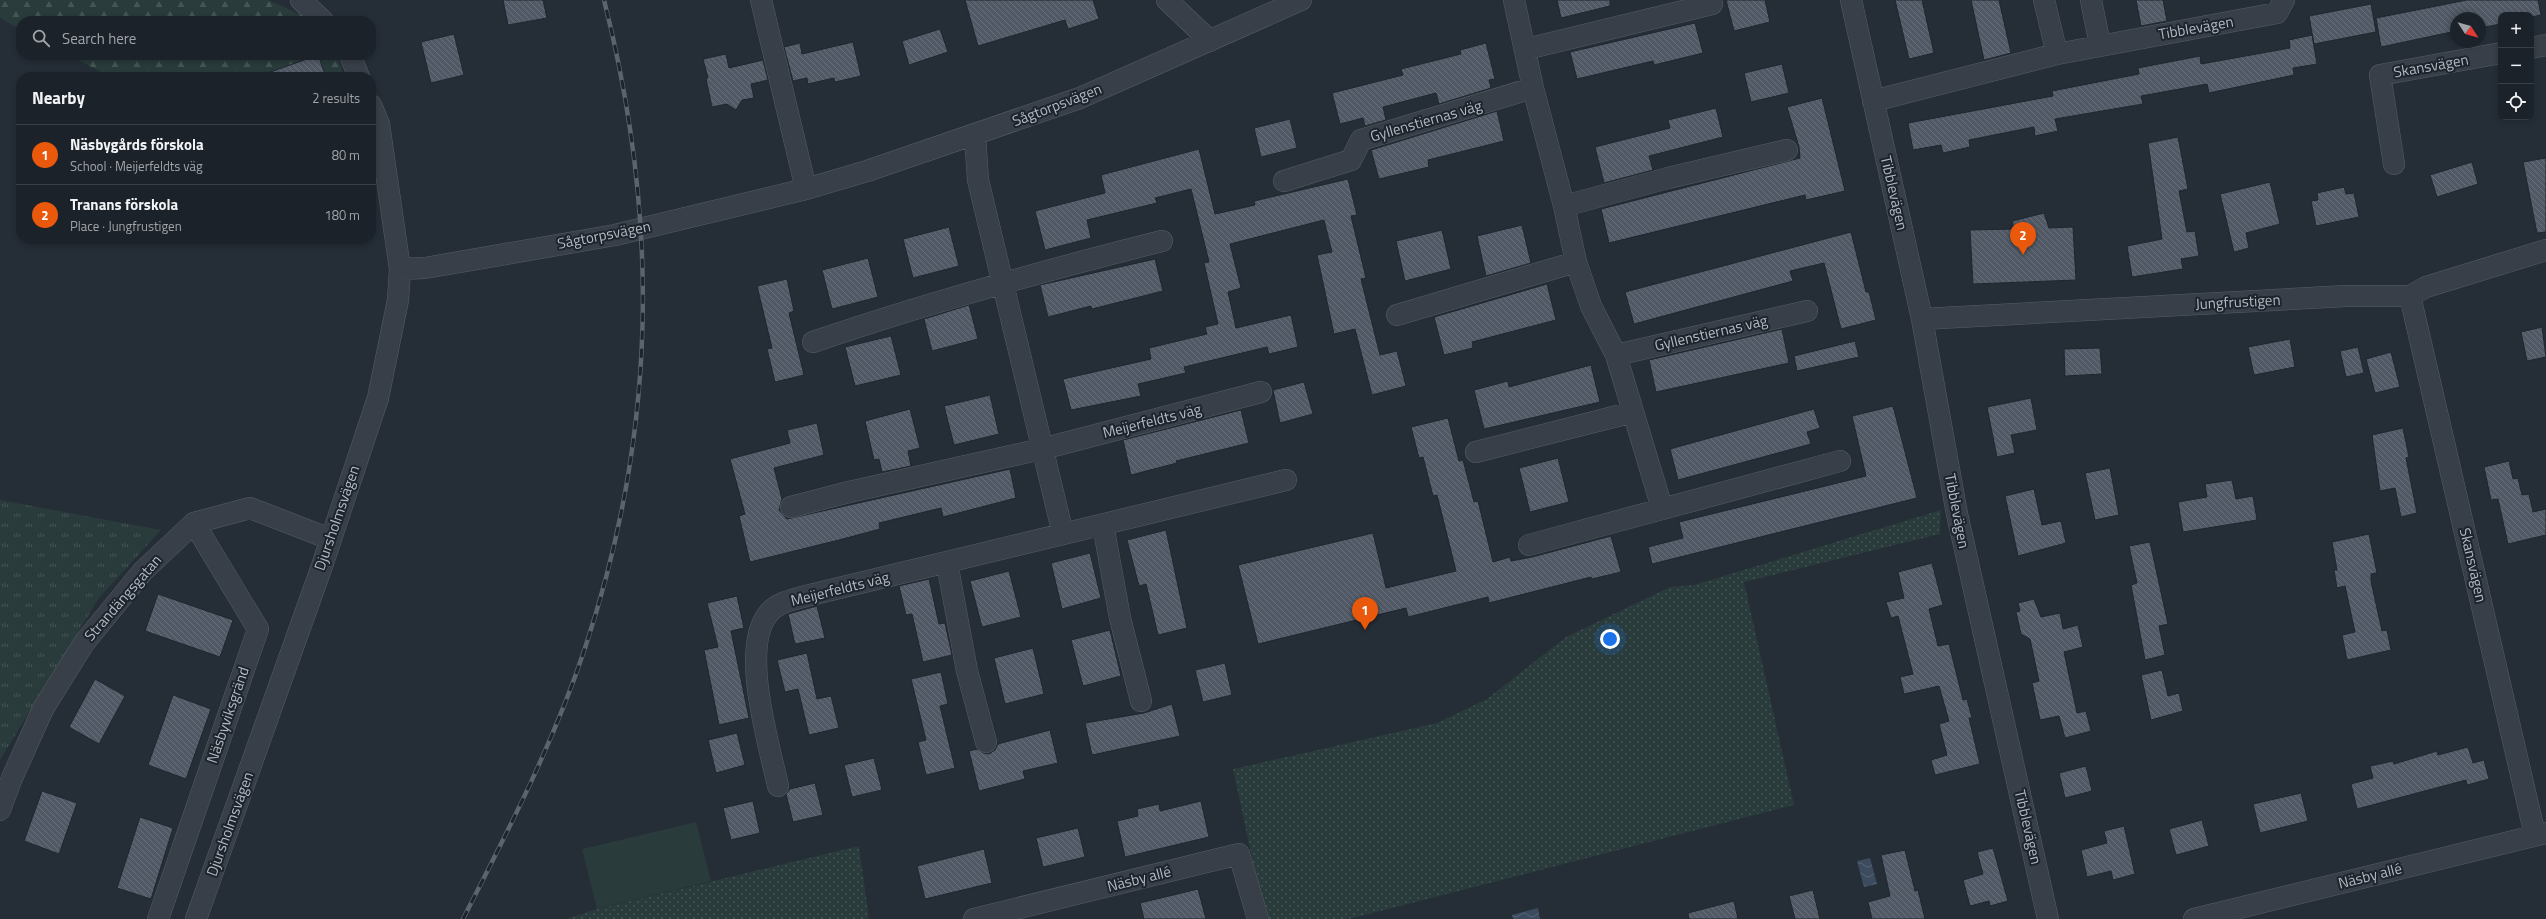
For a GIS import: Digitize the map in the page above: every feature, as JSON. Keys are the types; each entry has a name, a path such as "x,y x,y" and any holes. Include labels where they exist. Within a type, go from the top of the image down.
{"street":[{"path":"301,0 318,16"},
{"path":"761,0 806,189"},
{"path":"1167,0 1210,40"},
{"name":"Sågtorpsvägen","path":"400,269 425,268 616,235 806,189 975,136 1080,98 1301,0"},
{"path":"1514,0 1526,49 1533,88 1564,206 1576,262 1591,306 1616,355 1662,508"},
{"name":"Tibblevägen","path":"1850,0 1922,319 1957,514 2048,919"},
{"path":"2044,0 2056,54"},
{"path":"2091,0 2100,45"},
{"name":"Tibblevägen","path":"1873,101 2056,54 2277,13 2284,0"},
{"path":"1526,49 1712,4"},
{"path":"2534,47 2546,45"},
{"name":"Skansvägen","path":"2394,164 2380,75 2498,54"},
{"path":"352,60 357,72"},
{"name":"Gyllenstiernas väg","path":"1284,181 1351,160 1361,140 1533,88"},
{"name":"Djursholmsvägen","path":"196,919 378,398 398,300 400,269 379,124 376,117"},
{"path":"975,136 978,180 1001,282 1063,534"},
{"path":"1564,206 1668,178 1787,150"},
{"path":"813,342 905,311 1001,282 1162,241"},
{"name":"Jungfrustigen","path":"1922,319 2346,296 2410,296 2426,287 2546,250"},
{"path":"1397,315 1576,262"},
{"name":"Skansvägen","path":"2410,296 2541,834"},
{"name":"Gyllenstiernas väg","path":"1616,355 1807,311"},
{"name":"Meijerfeldts väg","path":"791,508 849,492 1042,449 1261,392"},
{"path":"1476,452 1633,412"},
{"path":"1529,545 1840,461"},
{"name":"Meijerfeldts väg","path":"778,786 756,678 759,634 769,613 781,603 1286,480"},
{"name":"Strandängsgatan","path":"0,810 12,778 43,709 84,643 143,571 194,523 250,508 330,539"},
{"name":"Näsbyviksgränd","path":"158,919 258,629 194,523"},
{"path":"1103,525 1120,618 1141,701"},
{"path":"947,563 967,671 986,742"},
{"name":"Näsby allé","path":"2194,919 2541,834"},
{"name":"Näsby allé","path":"974,919 1239,854 1258,919"}],"green space":[{"path":"0,0 268,0 304,16 16,16 16,27 0,18"},
{"path":"78,60 339,60 342,72 101,72"},
{"path":"0,500 161,530 99,598 0,760"},
{"path":"1941,510 1940,534 1744,582 1794,805 1349,919 1265,919 1233,769 1437,723 1487,699 1566,637 1670,587 1694,585"},
{"path":"696,822 711,881 597,909 582,849"},
{"path":"859,846 869,919 566,919 597,909"}],"water":[{"path":"1870,858 1877,884 1864,887 1857,861"},
{"path":"1538,908 1540,919 1513,919 1512,915"}],"building":[{"path":"503,0 543,0 547,18 508,25"},
{"path":"965,0 1093,0 1099,19 1068,29 1065,20 978,46"},
{"path":"1557,0 1610,0 1610,6 1561,18"},
{"path":"1726,0 1765,0 1770,22 1734,31"},
{"path":"1895,0 1922,0 1934,53 1909,59"},
{"path":"1971,0 1999,0 2011,53 1984,60"},
{"path":"2136,0 2163,0 2167,21 2141,26"},
{"path":"2467,0 2538,0 2541,15 2534,16 2534,12 2498,12 2498,25 2486,27 2486,12 2450,12 2450,32 2381,47 2376,18"},
{"path":"2371,4 2376,32 2314,44 2309,16"},
{"path":"1695,23 1703,53 1654,65 1653,61 1577,79 1570,52"},
{"path":"940,29 948,52 909,65 902,41"},
{"path":"454,34 464,75 431,83 421,42"},
{"path":"2312,35 2317,64 2293,68 2294,75 2209,93 2207,84 2141,96 2143,104 2055,119 2058,131 2035,136 2034,127 1969,140 1970,147 1943,153 1941,145 1913,150 1908,123 2053,96 2052,91 2139,74 2138,68 2200,56 2201,64 2290,48 2289,40"},
{"path":"853,42 861,76 835,82 834,78 808,84 807,78 793,81 784,47 800,43 802,54"},
{"path":"1486,43 1495,79 1489,80 1491,88 1439,104 1436,93 1383,107 1386,120 1365,126 1363,118 1340,124 1332,93 1403,75 1401,69 1461,54 1460,50"},
{"path":"726,54 729,68 763,60 768,80 751,84 754,98 742,100 736,110 727,104 712,107 706,79 708,78 703,59"},
{"path":"304,60 320,60 324,72 270,72"},
{"path":"1782,64 1789,93 1751,102 1744,73"},
{"path":"1822,98 1845,191 1806,200 1805,195 1609,243 1601,209 1800,158 1799,147 1787,107"},
{"path":"1716,108 1723,137 1649,156 1653,170 1604,183 1595,147 1670,128 1668,120"},
{"path":"1497,111 1504,141 1428,160 1429,167 1379,179 1371,150"},
{"path":"1290,119 1297,148 1261,157 1254,128"},
{"path":"2178,137 2188,189 2179,191 2187,232 2195,231 2199,256 2181,259 2183,269 2132,277 2127,246 2162,239 2148,143"},
{"path":"1199,149 1215,214 1255,205 1254,201 1348,179 1357,215 1351,216 1366,278 1361,279 1380,355 1397,351 1406,386 1372,395 1355,329 1334,334 1317,255 1332,252 1324,220 1230,244 1241,288 1228,292 1236,328 1291,315 1298,347 1269,354 1267,347 1184,367 1186,373 1138,384 1141,396 1071,410 1063,379 1151,359 1149,348 1207,334 1205,327 1218,324 1204,263 1209,262 1191,189 1155,198 1157,203 1087,220 1091,238 1045,250 1035,211 1105,193 1101,175"},
{"path":"2546,158 2546,232 2537,233 2523,162"},
{"path":"2472,162 2478,184 2437,197 2430,175"},
{"path":"2270,182 2280,224 2246,233 2249,248 2234,252 2220,194"},
{"path":"2344,187 2346,194 2354,193 2359,217 2316,226 2311,201 2318,200 2317,193"},
{"path":"2044,213 2049,228 2073,227 2076,280 1973,284 1970,230 2014,229 2012,221"},
{"path":"1522,225 1531,263 1486,276 1477,236"},
{"path":"949,227 959,266 913,278 903,239"},
{"path":"1442,230 1451,269 1405,281 1396,241"},
{"path":"1851,232 1866,292 1869,292 1876,320 1841,329 1824,263 1790,271 1793,281 1634,324 1625,292"},
{"path":"868,258 878,297 832,309 822,270"},
{"path":"1155,259 1163,291 1092,309 1091,306 1048,317 1040,285"},
{"path":"787,279 794,311 789,313 804,375 775,382 767,349 772,348 757,286"},
{"path":"1547,284 1556,320 1472,342 1473,348 1444,355 1434,317"},
{"path":"969,305 978,339 932,351 924,319"},
{"path":"2542,327 2546,357 2527,361 2521,332"},
{"path":"1782,329 1789,363 1656,392 1649,360"},
{"path":"891,336 901,375 855,386 845,347"},
{"path":"2290,339 2295,367 2254,375 2248,347"},
{"path":"1855,341 1859,357 1797,371 1794,356"},
{"path":"2358,347 2364,373 2346,377 2340,351"},
{"path":"2100,348 2102,374 2065,376 2064,349"},
{"path":"2391,352 2400,387 2375,393 2366,359"},
{"path":"1591,365 1600,402 1484,429 1474,390 1508,381 1509,387"},
{"path":"1304,382 1313,414 1280,423 1273,390"},
{"path":"990,395 999,434 954,445 944,406"},
{"path":"2031,398 2037,430 2011,435 2015,453 1997,457 1987,407"},
{"path":"1893,406 1917,498 1652,564 1648,547 1683,538 1679,522 1866,476 1852,416"},
{"path":"910,409 920,448 908,451 911,466 882,472 879,459 874,460 865,421"},
{"path":"1814,409 1820,428 1807,432 1811,444 1678,480 1670,449"},
{"path":"1241,410 1249,443 1176,461 1177,463 1131,475 1123,440"},
{"path":"1448,418 1459,461 1463,460 1474,502 1478,501 1493,562 1510,557 1511,561 1532,557 1611,536 1621,572 1592,579 1591,577 1489,603 1488,597 1408,617 1406,608 1258,644 1238,565 1373,533 1386,588 1456,571 1437,495 1433,496 1423,457 1419,458 1411,427"},
{"path":"817,423 824,455 774,468 782,499 779,510 787,519 1010,469 1016,498 943,517 941,508 879,523 880,529 750,562 739,516 745,514 730,459 790,443 787,430"},
{"path":"2403,428 2409,457 2406,458 2417,513 2401,517 2395,488 2380,491 2372,435"},
{"path":"1558,458 1569,502 1530,512 1519,468"},
{"path":"2509,461 2513,479 2518,478 2522,495 2529,494 2533,512 2546,509 2546,535 2508,544 2498,499 2491,500 2484,467"},
{"path":"2110,468 2119,515 2095,520 2085,473"},
{"path":"2232,480 2236,499 2253,496 2257,520 2183,532 2178,502 2207,497 2205,484"},
{"path":"2034,489 2042,525 2061,521 2066,543 2018,556 2005,496"},
{"path":"1166,530 1187,628 1158,635 1146,584 1139,586 1127,540"},
{"path":"2369,534 2377,573 2371,574 2371,581 2382,631 2387,630 2391,650 2347,660 2342,635 2355,632 2345,586 2337,588 2334,570 2337,570 2332,542"},
{"path":"2150,542 2168,624 2159,626 2165,655 2145,660 2131,585 2137,583 2129,546"},
{"path":"1090,553 1101,598 1062,609 1051,563"},
{"path":"1932,563 1943,605 1929,609 1938,646 1949,644 1963,700 1967,699 1972,718 1969,718 1980,764 1935,775 1931,760 1947,755 1939,724 1949,721 1939,686 1904,694 1900,677 1913,674 1898,616 1891,618 1886,602 1904,598 1898,572"},
{"path":"1009,571 1021,617 982,627 970,581"},
{"path":"929,579 939,624 945,623 952,655 923,662 912,614 906,615 899,586"},
{"path":"158,594 233,620 220,657 145,631"},
{"path":"737,596 744,628 731,631 749,718 719,725 704,650 718,647 707,603"},
{"path":"2034,599 2041,617 2060,613 2063,629 2078,625 2083,647 2064,652 2077,713 2086,711 2091,731 2065,738 2059,716 2040,720 2032,683 2039,681 2030,639 2021,634 2016,612 2020,611 2018,603"},
{"path":"817,606 825,638 795,644 788,614"},
{"path":"1110,630 1121,676 1083,686 1071,640"},
{"path":"1033,648 1044,694 1005,704 994,658"},
{"path":"807,653 817,699 831,696 839,728 809,735 798,689 785,692 777,660"},
{"path":"1225,663 1232,695 1203,702 1195,670"},
{"path":"2162,670 2168,696 2179,693 2183,711 2151,720 2141,675"},
{"path":"941,672 948,704 940,706 955,768 926,775 918,742 926,740 911,679"},
{"path":"95,679 125,696 99,744 69,727"},
{"path":"173,695 211,709 186,779 148,765"},
{"path":"1172,704 1180,736 1092,755 1085,723 1144,713"},
{"path":"1050,730 1058,763 1023,771 1025,779 979,791 969,751 977,749 983,753 989,754 995,750 998,744"},
{"path":"737,733 745,765 716,773 708,740"},
{"path":"2468,747 2473,763 2484,760 2489,779 2467,785 2466,780 2357,809 2351,784 2373,778 2370,766 2393,761 2394,764 2437,751 2438,755"},
{"path":"874,758 882,790 852,797 844,765"},
{"path":"2086,766 2092,791 2065,798 2059,773"},
{"path":"815,783 823,815 793,822 786,794 790,789"},
{"path":"42,791 77,803 59,854 24,841"},
{"path":"2301,793 2308,821 2260,833 2253,804"},
{"path":"753,801 760,833 731,840 723,808"},
{"path":"1201,801 1209,837 1125,857 1117,821 1138,816 1137,809 1159,804 1160,811"},
{"path":"140,817 173,828 151,899 117,888"},
{"path":"2202,820 2209,846 2176,855 2169,829"},
{"path":"2124,826 2135,874 2113,880 2111,871 2087,877 2081,850 2107,843 2104,831"},
{"path":"1078,828 1085,857 1043,867 1036,838"},
{"path":"1993,848 2008,901 1990,906 1989,901 1970,906 1963,880 1983,874 1977,852"},
{"path":"984,849 992,883 925,899 917,866"},
{"path":"1905,850 1915,891 1918,890 1925,919 1872,919 1868,902 1890,896 1881,855"},
{"path":"1198,889 1206,919 1144,919 1140,903"},
{"path":"1813,890 1820,919 1795,919 1789,896"},
{"path":"1734,901 1738,919 1689,919 1688,913"}],"railway":[{"path":"463,919 497,853 545,752 573,683 609,567 626,486 637,406 642,326 642,245 635,164 622,82 604,0"}],"place":[{"name":"Tranans förskola","path":"2023,255"},
{"name":"Näsbygårds förskola","path":"1365,630"}]}
